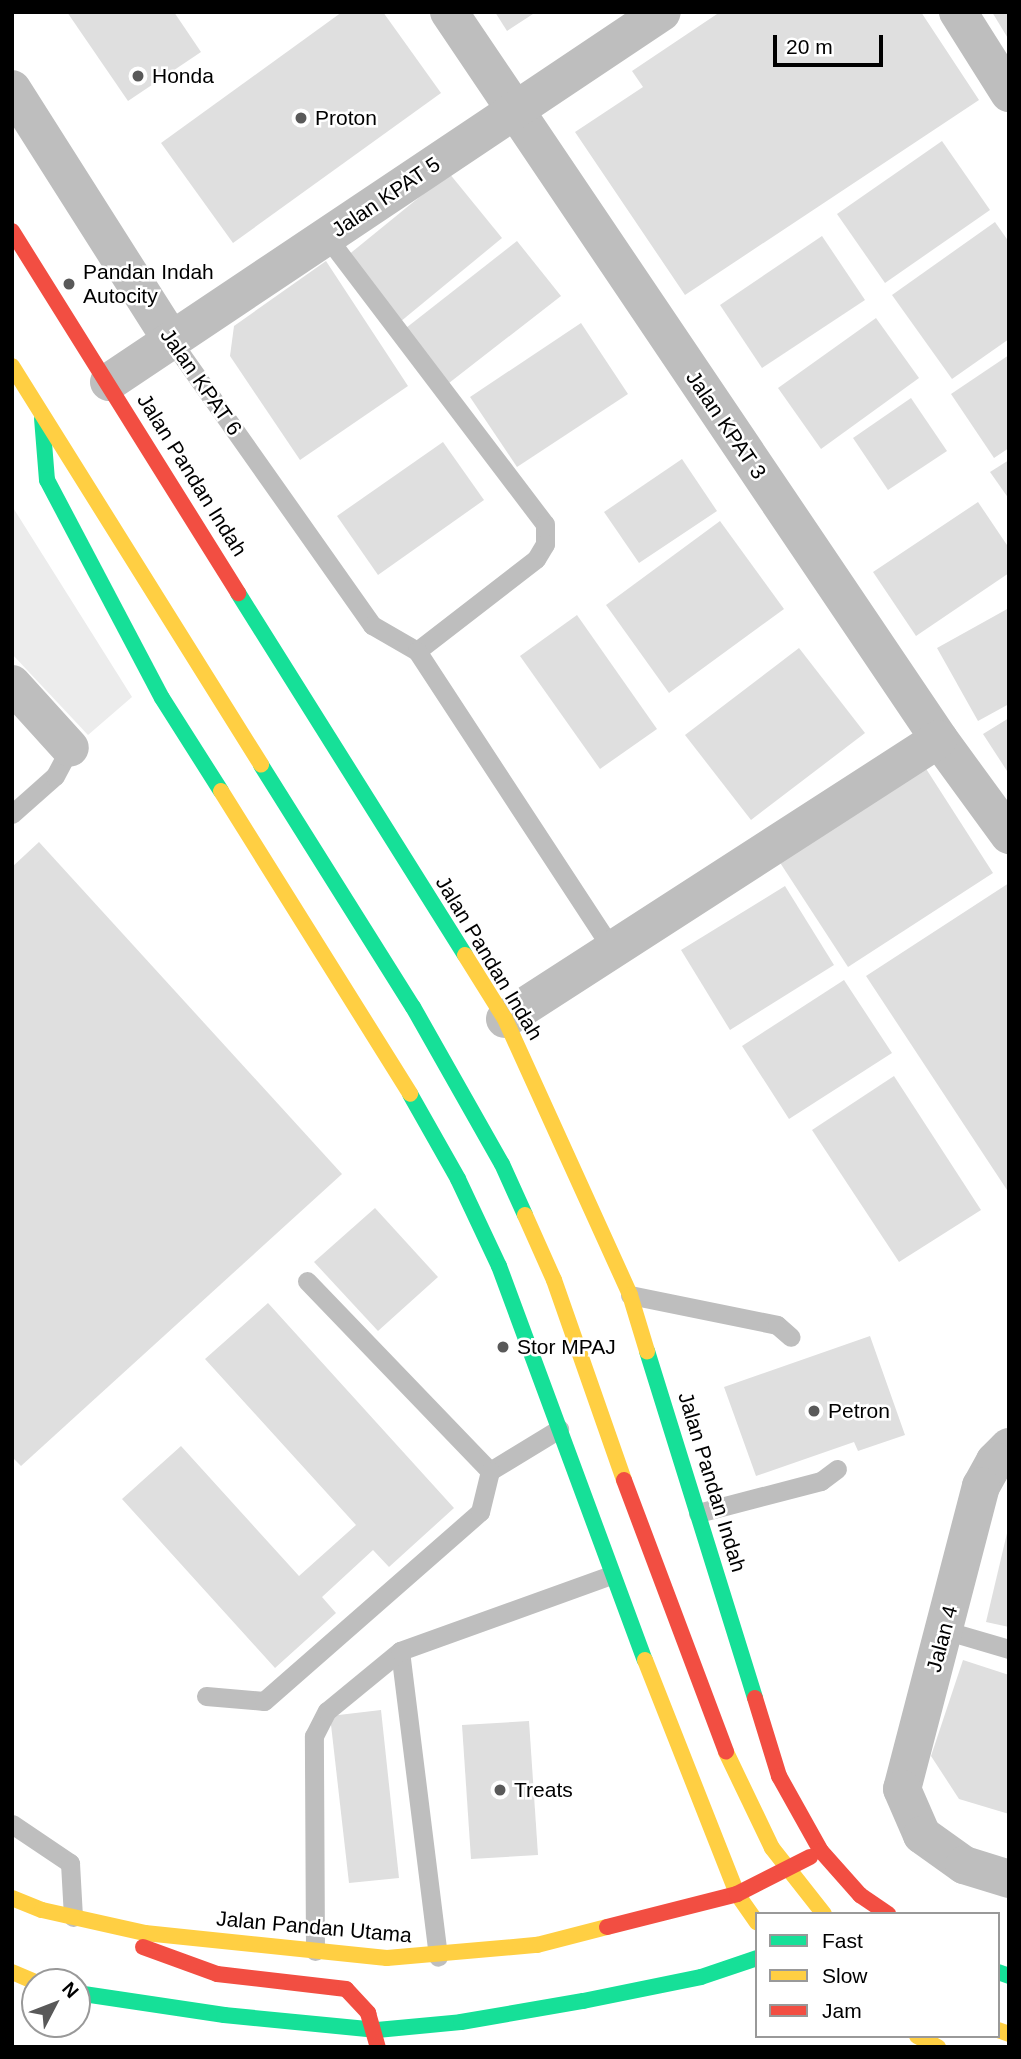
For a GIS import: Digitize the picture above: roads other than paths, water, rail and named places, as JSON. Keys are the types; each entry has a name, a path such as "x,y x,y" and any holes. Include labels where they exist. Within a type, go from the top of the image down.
{"main road":[{"name":"Jalan Pandan Indah","path":"12,231 109,382 505,1019 600,1219 630,1294 779,1776 821,1851"},
{"path":"12,366 413,1007 502,1164 554,1280 653,1563 731,1765 772,1848 822,1912"},
{"path":"41,412 47,481 162,698 374,1030 458,1179 499,1266 683,1764 737,1894 755,1920"},
{"path":"683,1764 716,1779 730,1780 754,1761 768,1734"},
{"path":"821,1851 860,1895 885,1912"},
{"name":"Jalan Pandan Utama","path":"12,1898 42,1910 145,1933 387,1958 438,1957 537,1945 737,1894 821,1851"},
{"path":"836,1912 860,1895"},
{"path":"42,1910 217,1974 356,1980"},
{"path":"332,2047 332,2014 356,1980 387,1958"},
{"path":"91,1995 224,2015 332,2014 377,2038 701,1977 755,1959"},
{"path":"356,1980 377,2038"},
{"path":"224,2015 263,2038"},
{"path":"411,2047 429,2032 461,2022"},
{"path":"921,2038 938,2047"}],"street":[{"name":"Jalan KPAT 3","path":"449,12 939,739 1009,835"},
{"name":"Jalan KPAT 5","path":"109,382 662,12"},
{"path":"958,12 1009,93"},
{"name":"Jalan KPAT 6","path":"12,89 171,340"},
{"path":"12,684 70,748"},
{"path":"505,1019 939,739"},
{"name":"Jalan 4","path":"1009,1447 995,1461 981,1486 902,1788 922,1835 964,1865 1009,1879"}],"lane":[{"path":"327,236 545,524 545,544 536,559 417,651 613,950"},
{"name":"Jalan KPAT 6","path":"171,340 372,625 417,651"},
{"path":"12,814 55,776 70,748"},
{"path":"307,1281 490,1471"},
{"path":"630,1294 777,1325 791,1336"},
{"path":"206,1696 264,1701 480,1513 490,1471 559,1429"},
{"path":"698,1513 821,1481 837,1469"},
{"path":"316,1951 314,1736 327,1711 400,1651 611,1575"},
{"path":"944,1630 1009,1649"},
{"path":"400,1651 438,1957"},
{"path":"12,1824 70,1863 72,1917"}],"place":[{"name":"Honda","path":"138,76"},
{"name":"Proton","path":"301,118"},
{"name":"Pandan Indah Autocity","path":"69,284"},
{"name":"Stor MPAJ","path":"503,1347"},
{"name":"Petron","path":"814,1411"},
{"name":"Treats","path":"500,1790"}]}
